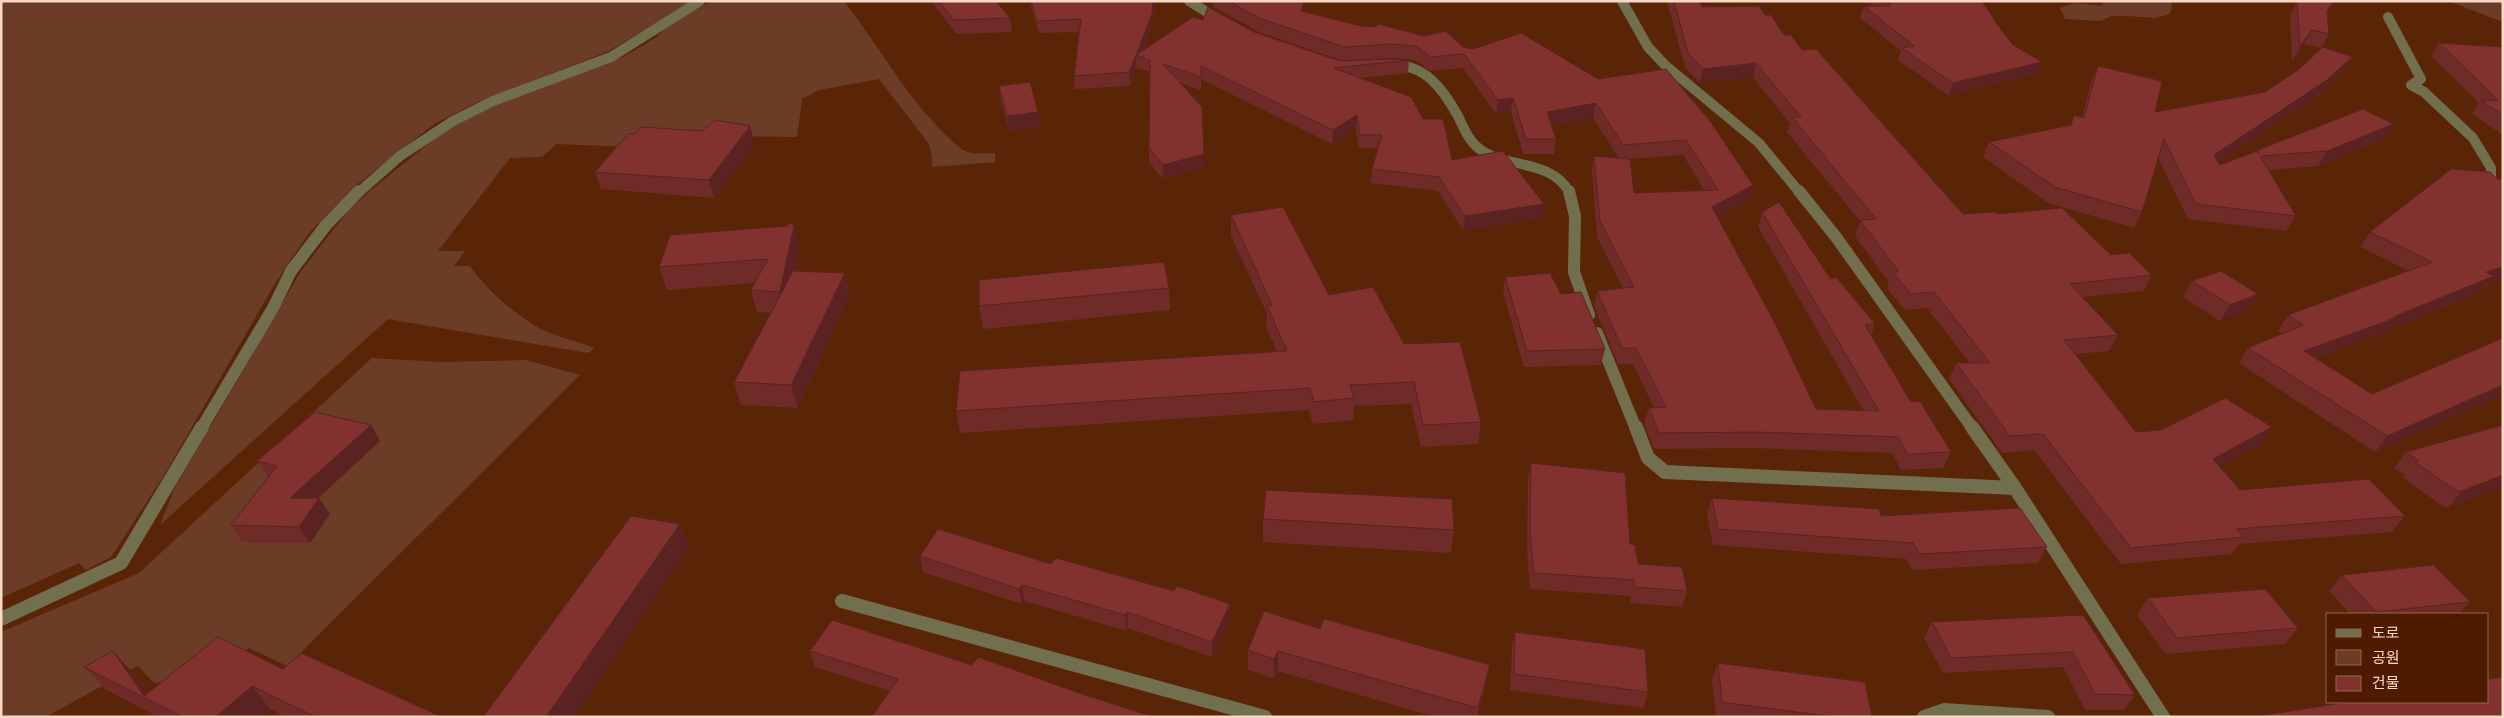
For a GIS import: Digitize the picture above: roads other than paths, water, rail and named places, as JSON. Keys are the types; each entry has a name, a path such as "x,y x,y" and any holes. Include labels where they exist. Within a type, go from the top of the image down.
{"street":[{"path":"1,619 121,563 268,316 291,270 325,226 365,187 430,134 454,119 502,97 612,56 649,35 676,14 700,1"},
{"path":"1189,1 1231,26"},
{"path":"1622,1 1648,47 1665,64 1759,143 1785,172 1836,237 2015,488 2163,717"},
{"path":"2388,17 2421,79 2411,85 2424,92 2473,138 2491,168 2491,178 2503,198"},
{"path":"1382,66 1414,67 1435,85 1455,112 1470,139 1478,148 1490,154 1536,167 1555,175 1567,186 1573,201 1574,272 1589,316 1629,408 1648,458 1665,472 2015,488"},
{"path":"842,601 962,636 1265,717"},
{"path":"1924,717 1944,710 2048,717"}]}
